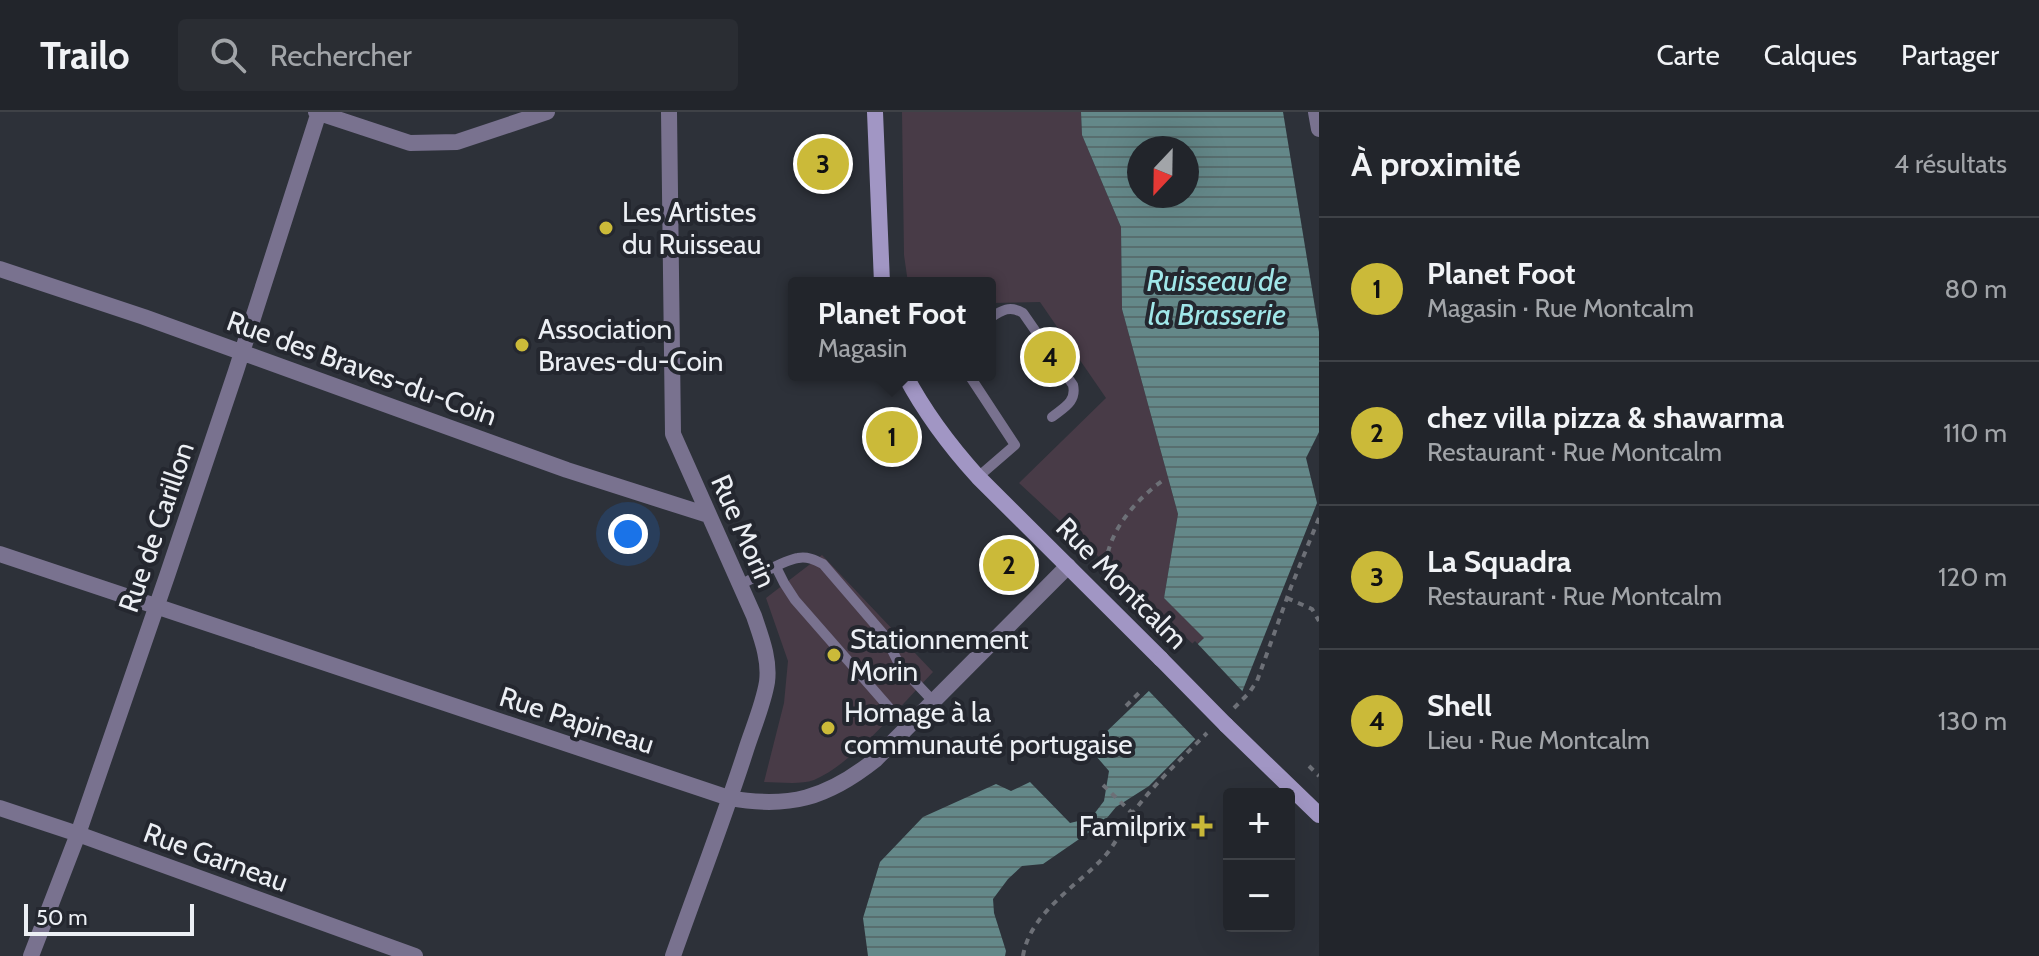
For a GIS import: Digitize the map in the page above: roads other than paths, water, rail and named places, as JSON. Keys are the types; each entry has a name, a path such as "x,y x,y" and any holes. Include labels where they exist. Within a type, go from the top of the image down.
{"main road":[{"path":"875,112 882,277"},
{"name":"Rue Montcalm","path":"908,381 931,421 978,477 1222,723 1319,815"}],"street":[{"path":"318,112 410,143 457,142 547,112"},
{"name":"Rue de Carillon","path":"31,956 78,834 242,354 318,112"},
{"name":"Rue Morin","path":"669,112 673,434 761,635 767,681 673,956"},
{"path":"1316,112 1319,129"},
{"name":"Rue des Braves-du-Coin","path":"0,269 144,317 567,470 708,515"},
{"name":"Rue Papineau","path":"0,554 729,798 754,803 783,803 817,795 863,769 1068,566"},
{"name":"Rue Garneau","path":"0,808 415,956"}],"lane":[{"path":"996,314 1007,308 1023,313 1073,385 1070,403 1052,417"},
{"path":"973,381 1015,445 978,477"},
{"path":"740,585 796,553 815,560 829,570 885,636 900,666 933,701"},
{"path":"776,567 795,600 907,728"}],"water":[{"name":"Ruisseau de la Brasserie","path":"1081,112 1283,112 1319,332 1319,432 1306,458 1317,503 1242,692 1149,786 1116,807 1097,830 1043,864 1022,866 1008,879 993,899 1005,956 868,956 863,918 880,862 923,817 996,784 1011,791 1030,782 1070,823 1091,818 1104,801 1109,771 1096,756 1103,735 1204,638 1164,598 1178,514 1122,309 1121,227 1082,135"}],"place":[{"name":"La Squadra","path":"823,164"},
{"name":"Les Artistes du Ruisseau","path":"606,228"},
{"name":"Association Braves-du-Coin","path":"522,345"},
{"name":"Shell","path":"1050,357"},
{"name":"Planet Foot","path":"892,437"},
{"name":"chez villa pizza & shawarma","path":"1009,565"},
{"name":"Stationnement Morin","path":"834,655"},
{"name":"Homage à la communauté portugaise","path":"828,728"},
{"name":"Familprix","path":"1202,826"}]}
